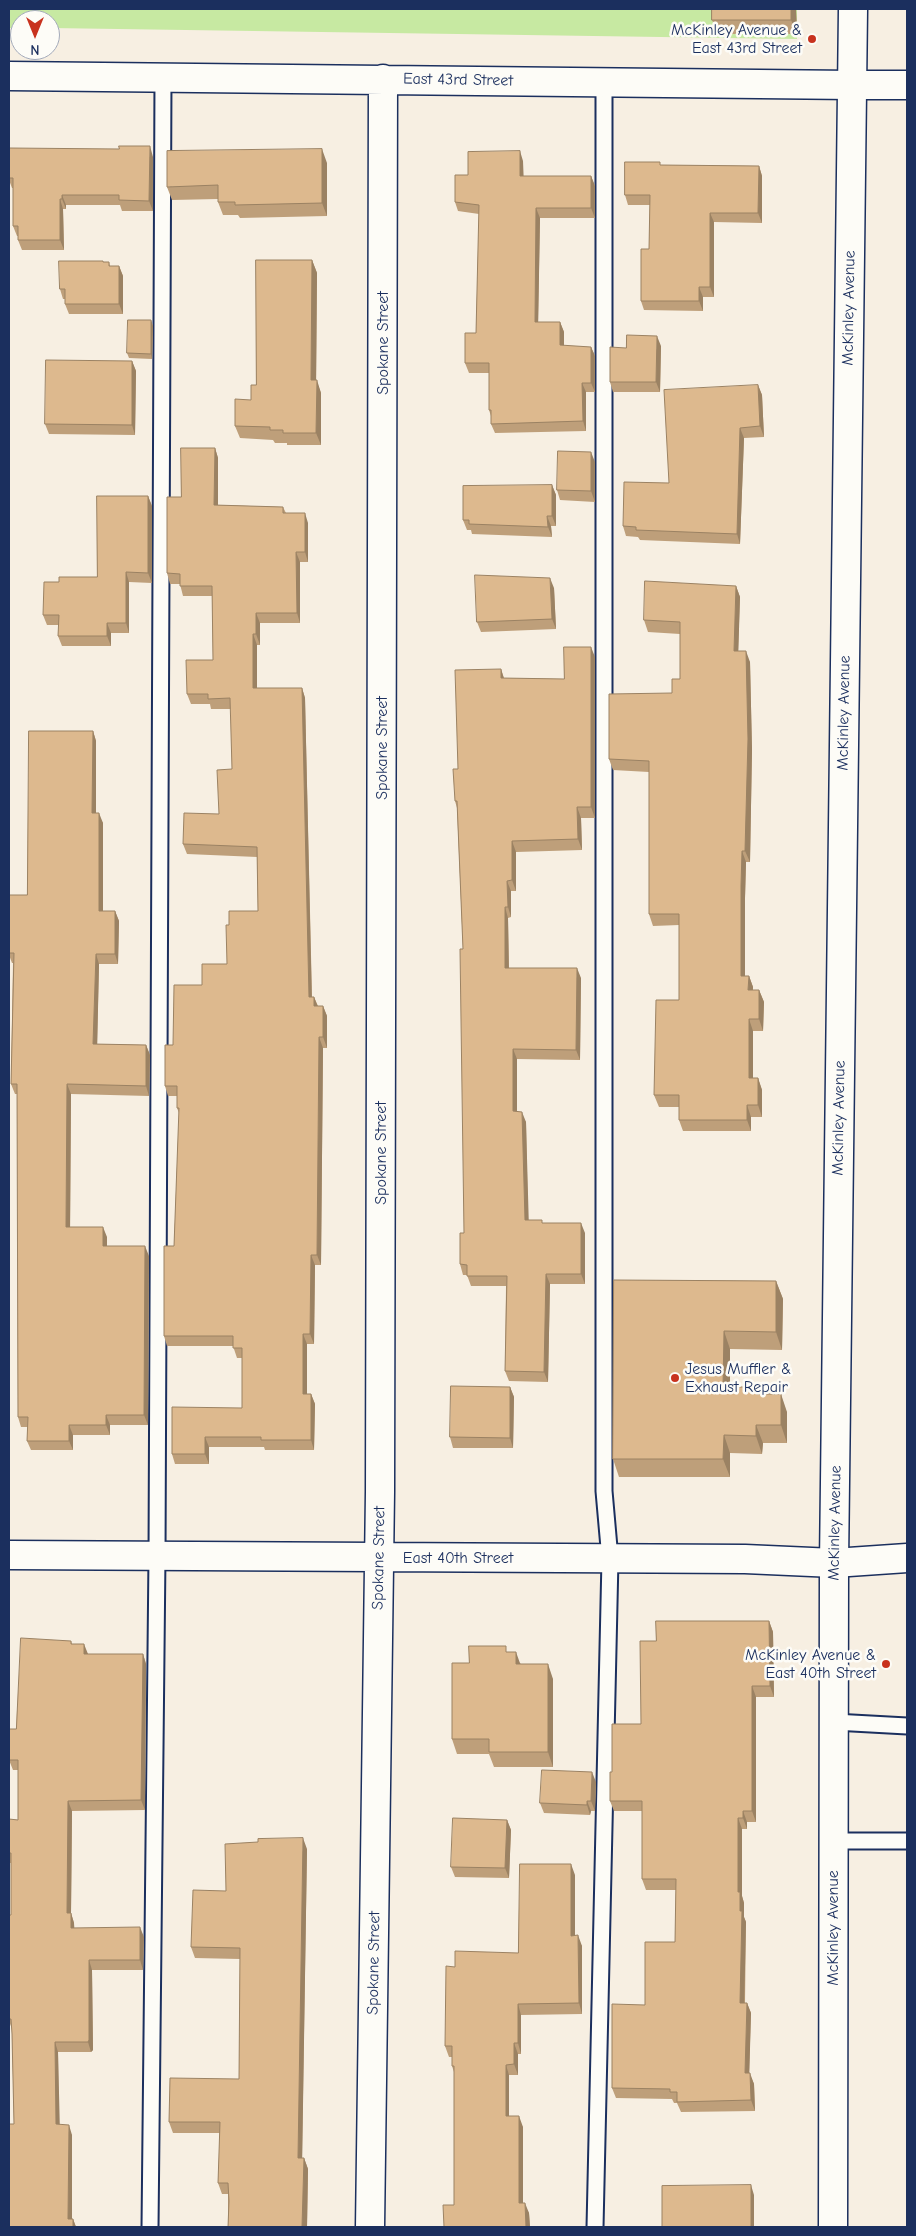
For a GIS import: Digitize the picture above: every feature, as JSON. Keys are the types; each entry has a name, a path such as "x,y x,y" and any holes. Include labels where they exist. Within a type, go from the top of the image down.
{"street":[{"name":"McKinley Avenue","path":"833,2227 834,1563 853,9"},
{"name":"East 43rd Street","path":"9,76 907,85"},
{"name":"Spokane Street","path":"370,2227 379,1557 383,79"},
{"name":"East 40th Street","path":"9,1555 789,1560 834,1563 907,1558"}],"lane":[{"path":"150,2227 157,1556 163,78"},
{"path":"595,2227 610,1559 604,1491 604,82"},
{"path":"834,1722 907,1726"},
{"path":"833,1841 907,1841"}],"green space":[{"path":"9,9 797,9 797,39 60,28 60,10 10,10 9,28"}],"building":[{"path":"712,9 791,9 791,20 712,20"},
{"path":"119,146 150,146 149,201 119,200 119,195 62,195 62,199 60,199 60,240 18,240 18,226 13,226 13,178 9,178 9,148 119,149"},
{"path":"322,149 322,203 235,205 235,202 218,202 218,185 167,187 167,151"},
{"path":"520,151 520,176 591,176 591,208 536,208 535,322 560,322 560,345 591,347 591,383 582,383 583,421 491,424 491,410 489,410 489,363 465,363 465,333 476,333 479,205 455,202 455,175 468,175 468,152"},
{"path":"625,162 660,162 660,165 759,166 758,213 710,213 710,287 699,287 699,301 641,301 641,249 649,249 650,195 625,195"},
{"path":"256,260 312,260 311,380 317,380 316,433 283,433 283,430 270,430 270,427 235,426 235,399 251,400 251,385 256,385"},
{"path":"59,261 103,261 109,262 109,266 119,266 119,304 65,304 65,289 60,289"},
{"path":"128,320 151,320 151,354 127,353"},
{"path":"627,335 657,336 656,382 610,382 610,347 626,348"},
{"path":"46,360 132,361 132,425 45,424"},
{"path":"758,385 760,426 740,428 737,534 636,530 636,527 623,526 624,482 669,483 664,390"},
{"path":"181,448 215,448 214,505 283,507 283,513 305,513 305,552 296,552 297,613 256,613 256,634 253,634 253,688 302,688 309,997 314,997 314,1006 323,1006 323,1037 319,1037 317,1255 311,1255 310,1334 303,1334 303,1394 311,1394 311,1440 261,1440 261,1437 205,1437 205,1454 172,1454 172,1407 242,1408 242,1348 233,1348 233,1336 164,1336 164,1246 174,1246 179,1108 177,1108 177,1086 165,1086 165,1045 173,1045 174,985 202,985 202,964 227,964 226,925 229,925 229,911 258,911 257,847 183,844 184,813 219,814 217,770 232,769 230,698 208,699 208,694 187,694 186,660 213,660 212,586 180,586 180,574 167,573 167,497 181,497"},
{"path":"558,451 591,452 591,491 557,490"},
{"path":"552,485 552,516 547,516 548,527 469,524 469,520 463,520 463,486"},
{"path":"97,496 148,496 148,573 126,572 126,623 107,623 107,636 58,636 59,615 43,615 44,582 59,582 59,577 97,577"},
{"path":"475,575 550,578 552,619 477,622"},
{"path":"645,581 736,586 734,651 746,651 748,739 745,851 742,851 741,976 749,976 748,990 759,990 759,1019 749,1019 749,1078 758,1078 758,1105 747,1105 747,1120 679,1120 679,1095 654,1095 656,1000 679,1000 679,914 649,914 649,761 609,759 609,694 672,693 672,679 680,679 680,622 644,620"},
{"path":"564,647 591,647 591,807 577,807 578,839 512,841 512,880 507,881 508,907 505,907 505,968 577,968 576,1050 513,1049 513,1111 522,1112 525,1220 542,1220 542,1223 581,1223 581,1274 546,1274 544,1372 505,1371 507,1276 467,1276 467,1265 460,1264 460,1233 464,1233 460,949 463,949 457,801 455,801 453,769 458,769 455,670 501,669 501,678 564,679"},
{"path":"29,731 93,731 92,813 99,813 99,911 115,911 115,954 96,954 93,1044 146,1045 146,1086 67,1084 66,1227 103,1227 103,1246 145,1246 144,1415 106,1415 106,1425 69,1425 69,1441 27,1441 28,1417 18,1417 17,1084 11,1084 14,953 9,953 9,895 27,895"},
{"name":"Jesus Muffler & Exhaust Repair","path":"614,1280 776,1281 776,1332 724,1331 723,1387 756,1387 756,1394 781,1394 781,1425 756,1425 756,1436 724,1435 723,1459 613,1459"},
{"path":"451,1386 510,1387 510,1438 450,1437"},
{"path":"656,1621 769,1621 770,1686 752,1686 752,1811 743,1811 743,1818 738,1818 738,1892 740,1892 740,1911 742,1911 740,2003 747,2003 745,2073 750,2073 751,2100 677,2102 677,2092 670,2092 670,2089 612,2088 612,2004 645,2005 645,1942 675,1942 676,1879 642,1879 642,1801 610,1801 612,1724 641,1724 640,1641 656,1641"},
{"path":"21,1638 71,1641 71,1644 84,1644 84,1654 143,1654 141,1800 68,1801 67,1913 71,1913 71,1928 140,1927 140,1960 89,1960 88,2042 55,2042 56,2124 69,2125 68,2219 73,2219 73,2227 9,2227 9,2124 14,2124 12,2034 11,2019 9,2019 11,1853 9,1853 9,1819 18,1820 18,1760 9,1760 9,1729 16,1729"},
{"path":"469,1646 506,1646 506,1652 516,1652 516,1664 548,1664 548,1752 489,1752 489,1739 452,1739 452,1663 469,1663"},
{"path":"542,1770 592,1772 591,1801 587,1801 587,1805 540,1803"},
{"path":"453,1818 507,1820 505,1868 451,1867"},
{"path":"303,1838 298,2158 304,2158 302,2227 228,2227 228,2183 218,2183 220,2122 169,2122 170,2078 239,2079 240,1948 191,1947 193,1890 226,1891 225,1844 258,1842 258,1839"},
{"path":"520,1864 571,1864 571,1936 578,1935 579,2003 518,2004 518,2043 514,2043 514,2064 506,2065 506,2116 519,2116 519,2203 525,2203 526,2227 444,2227 443,2205 454,2205 454,2066 452,2066 452,2046 445,2046 446,1966 455,1967 455,1951 518,1953"},
{"path":"751,2185 751,2227 662,2227 662,2186"}],"place":[{"name":"McKinley Avenue & East 43rd Street","path":"812,39"},
{"name":"Jesus Muffler & Exhaust Repair","path":"675,1378"},
{"name":"McKinley Avenue & East 40th Street","path":"886,1664"}]}
